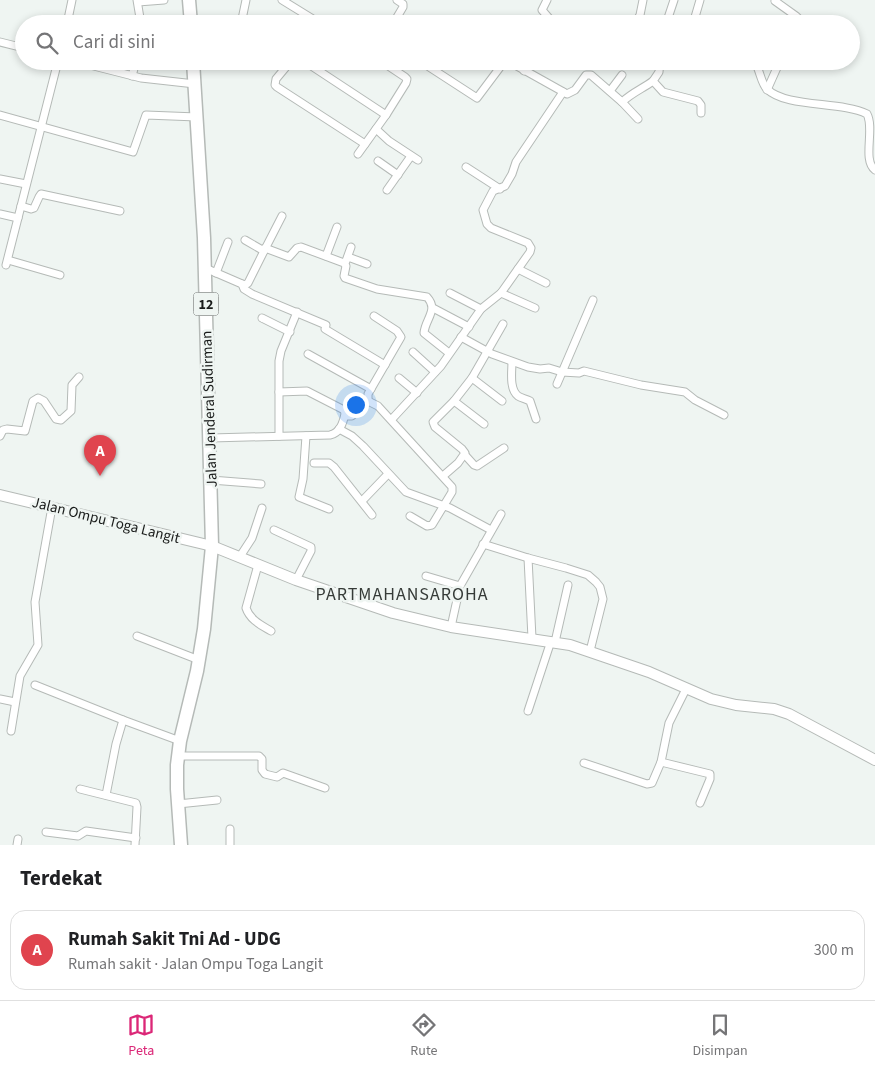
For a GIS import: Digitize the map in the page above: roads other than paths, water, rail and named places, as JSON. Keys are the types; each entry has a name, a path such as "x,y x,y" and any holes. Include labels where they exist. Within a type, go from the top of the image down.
{"highway":[{"path":"189,0 190,15"},
{"name":"Jalan Jenderal Sudirman","path":"194,70 211,270 210,438 212,546"},
{"name":"12","path":"181,845 177,789 178,756 206,619 212,546"}],"main road":[{"name":"Jalan Ompu Toga Langit","path":"0,495 212,546 296,580 393,613 452,627 532,638 590,651 649,672 711,699 736,705 774,709 789,714 875,760"}],"street":[{"path":"70,15 72,0"},
{"path":"140,15 138,1 164,0"},
{"path":"243,15 246,0"},
{"path":"282,0 303,15"},
{"path":"397,0 403,4 398,15"},
{"path":"546,15 542,10 547,0"},
{"path":"640,15 644,0"},
{"path":"669,15 674,0"},
{"path":"696,15 700,0"},
{"path":"775,1 795,15"},
{"path":"0,42 15,46"},
{"path":"55,70 40,125 7,263 60,275"},
{"path":"109,70 153,80 195,84"},
{"path":"132,76 134,70"},
{"path":"284,70 276,79 275,85 365,144"},
{"path":"318,70 386,115"},
{"path":"358,154 386,115 407,79 395,70"},
{"path":"434,70 477,98 499,70"},
{"path":"622,102 632,93 653,81 659,70"},
{"path":"759,70 767,90 786,98 840,107 867,114 870,122 870,162 875,170"},
{"path":"767,90 776,70"},
{"path":"524,71 567,94 573,92 585,76 588,75 595,78 610,91 638,119"},
{"path":"610,91 622,75"},
{"path":"653,81 663,92 698,101 701,105 701,113"},
{"path":"392,420 435,372 481,310 501,292 530,252 530,246 525,242 491,228 487,224 483,210 493,192 506,186 516,162 563,92"},
{"path":"0,115 134,152 146,114 197,117"},
{"path":"376,129 389,142 414,158 387,190"},
{"path":"378,161 398,175"},
{"path":"466,167 500,189"},
{"path":"0,179 26,184"},
{"path":"21,206 34,208 41,194 120,211"},
{"path":"0,214 18,218"},
{"path":"228,242 211,270 245,285 248,283 282,216"},
{"path":"326,256 337,227"},
{"path":"245,240 288,257 299,247 326,256 367,264"},
{"path":"351,247 345,278 377,289 430,299 433,308 424,333 449,353"},
{"path":"518,269 546,283"},
{"path":"242,284 244,289 252,294 326,325 324,329 385,364"},
{"path":"501,292 534,308"},
{"path":"450,293 481,310"},
{"path":"557,384 593,300"},
{"path":"433,308 468,327"},
{"path":"279,436 280,356 297,312"},
{"path":"368,401 371,390 401,337 397,331 374,316"},
{"path":"262,318 290,332"},
{"path":"503,324 472,378 454,402 435,420 434,424 465,451 465,455 476,466 504,448"},
{"path":"462,337 488,352 512,362 540,369 549,368 562,372 586,371 641,385 685,392 695,400 724,416"},
{"path":"413,352 435,372"},
{"path":"308,354 371,390"},
{"path":"512,362 511,376 514,390 518,396 530,401 536,419"},
{"path":"0,436 3,430 7,429 25,431 33,401 38,398 44,401 56,419 62,420 71,411 72,385 79,377"},
{"path":"398,378 417,393"},
{"path":"472,378 502,401"},
{"path":"210,438 334,435 339,429 345,416 343,410 307,391 279,392"},
{"path":"345,416 352,416 368,401"},
{"path":"368,401 378,406 392,420 443,476 452,489 434,522 429,526 410,516"},
{"path":"454,402 484,424"},
{"path":"339,429 352,436 406,492 443,506 492,530"},
{"path":"306,436 303,479 299,497 329,509"},
{"path":"443,476 465,455"},
{"path":"314,462 329,463 334,467 372,515"},
{"path":"362,501 388,474"},
{"path":"212,480 260,484"},
{"path":"11,731 20,676 38,645 34,602 52,507"},
{"path":"239,558 252,538 262,508"},
{"path":"452,627 460,586 501,514"},
{"path":"274,530 311,548 296,580"},
{"path":"483,544 588,575 600,587 603,599 590,651"},
{"path":"528,558 532,638"},
{"path":"258,565 246,608 247,612 256,621 271,631"},
{"path":"426,576 460,586"},
{"path":"528,711 553,642 568,585"},
{"path":"137,636 199,660"},
{"path":"35,685 180,741"},
{"path":"584,763 650,784 654,781 661,762 669,723 686,689"},
{"path":"0,699 15,702"},
{"path":"106,795 116,744 123,720"},
{"path":"178,756 259,756 262,759 262,770 265,774 276,777 283,773 325,788"},
{"path":"661,762 710,774 710,779 700,803"},
{"path":"46,832 78,836 86,831 135,841 136,803 80,789"},
{"path":"178,804 217,800"},
{"path":"230,829 230,845"}],"place":[{"name":"Rumah Sakit Tni Ad - UDG","path":"100,476"}],"district":[{"name":"PARTMAHANSAROHA","path":"402,594"}]}
